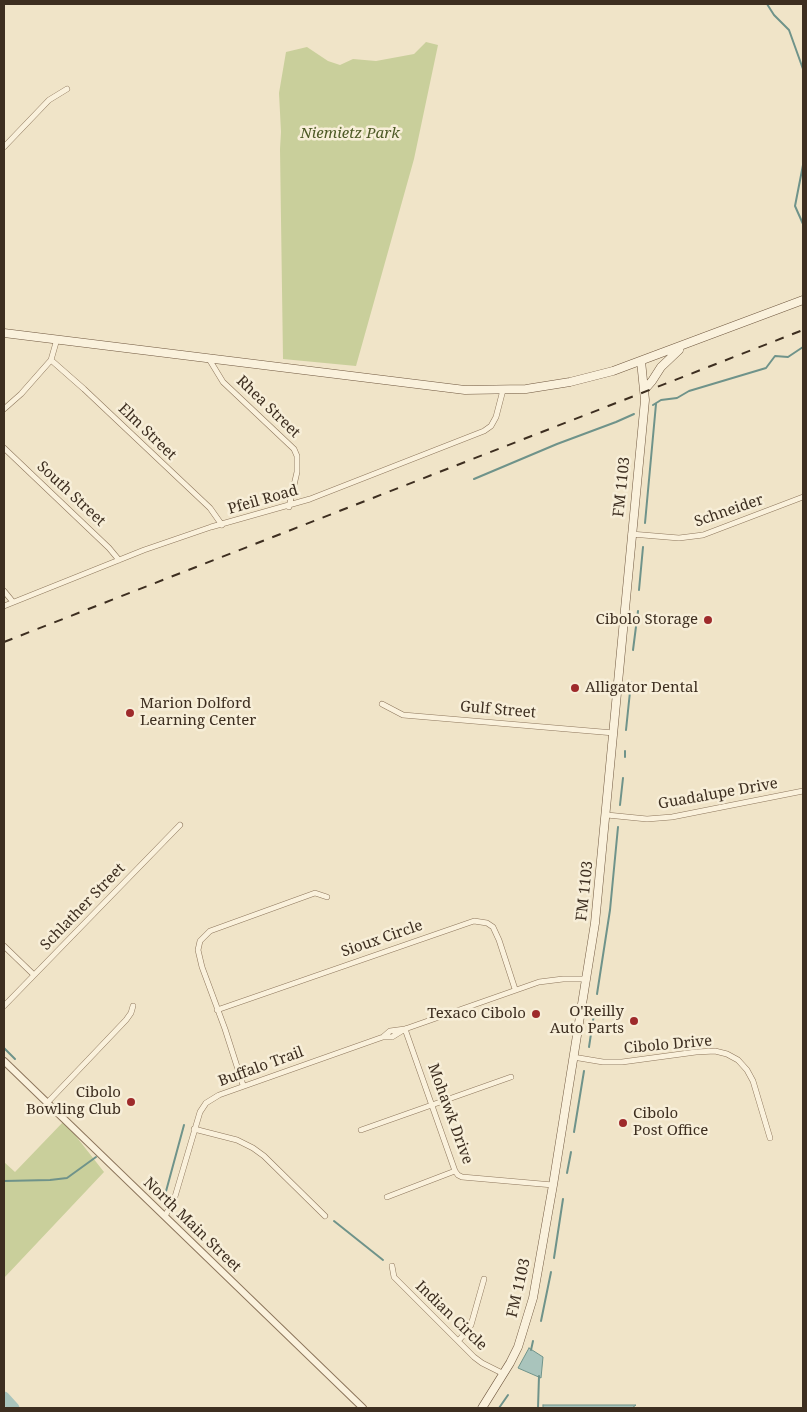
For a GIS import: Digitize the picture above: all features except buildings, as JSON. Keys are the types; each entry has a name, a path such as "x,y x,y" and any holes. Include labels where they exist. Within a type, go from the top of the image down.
{"main road":[{"path":"4,333 456,389 503,390 533,388 605,374 803,300"},
{"path":"644,389 671,356 687,344"},
{"name":"FM 1103","path":"482,1408 504,1374 514,1354 524,1332 533,1298 596,923 644,389 641,361"}],"street":[{"path":"4,147 50,100 67,89"},
{"path":"4,409 21,394 50,360 57,339"},
{"name":"Rhea Street","path":"209,358 223,382 294,449 297,456 297,472 289,507"},
{"name":"Elm Street","path":"50,360 84,389 210,508 222,525"},
{"name":"Pfeil Road","path":"4,606 144,550 222,525 289,507 484,432 491,426 496,417 503,390"},
{"name":"South Street","path":"5,451 109,548 119,560"},
{"name":"Schneider","path":"632,534 680,538 703,535 803,497"},
{"path":"4,591 12,602"},
{"name":"Gulf Street","path":"382,704 402,714 614,733"},
{"name":"Guadalupe Drive","path":"606,815 647,818 672,817 803,791"},
{"name":"Schlather Street","path":"4,1006 180,825"},
{"path":"243,1085 199,956 198,945 205,933 315,893 326,897"},
{"name":"Sioux Circle","path":"217,1010 474,921 487,923 493,928 499,940 515,990"},
{"path":"4,946 34,975"},
{"name":"Buffalo Trail","path":"165,1216 174,1200 200,1112 206,1104 219,1095 383,1037 390,1032 405,1029 515,990 548,980 586,979"},
{"path":"47,1102 126,1020 133,1006"},
{"name":"Mohawk Drive","path":"405,1029 455,1171 462,1177 553,1185"},
{"name":"Cibolo Drive","path":"573,1057 603,1062 622,1062 696,1052 715,1051 727,1054 738,1060 747,1070 753,1081 770,1138"},
{"name":"North Main Street","path":"4,1061 363,1408"},
{"path":"361,1130 511,1078"},
{"path":"194,1129 237,1140 253,1148 264,1156 325,1216"},
{"path":"387,1197 455,1171"},
{"name":"Indian Circle","path":"392,1266 394,1277 482,1363 504,1374"},
{"path":"459,1340 471,1325 484,1278"}],"green space":[{"name":"Niemietz Park","path":"426,42 438,45 414,159 356,366 283,359 279,93 286,52 307,47 328,61 340,65 353,59 376,61 414,54"},
{"path":"64,1121 104,1172 4,1278 4,1162 15,1172"}],"water":[{"path":"529,1348 543,1357 541,1378 518,1368"},
{"path":"543,1405 636,1405 632,1408 543,1408"}],"waterway":[{"path":"767,4 774,15 789,30 803,69"},
{"path":"803,165 795,206 803,224"},
{"path":"653,405 661,400 677,398 689,391 766,368 775,356 788,357 803,347"},
{"path":"645,523 656,404"},
{"path":"474,479 634,414"},
{"path":"639,590 643,547"},
{"path":"633,650 638,611"},
{"path":"626,730 631,682"},
{"path":"625,751 625,757"},
{"path":"620,805 623,778"},
{"path":"597,994 610,910 618,827"},
{"path":"589,1047 594,1014"},
{"path":"4,1048 15,1059"},
{"path":"574,1132 584,1071"},
{"path":"158,1196 163,1198 165,1195 184,1125"},
{"path":"567,1173 571,1152"},
{"path":"4,1181 67,1178 96,1157"},
{"path":"554,1258 563,1199"},
{"path":"334,1221 383,1260"},
{"path":"541,1321 551,1272"},
{"path":"531,1350 533,1341"},
{"path":"538,1408 539,1376"},
{"path":"499,1408 508,1395"},
{"path":"4,1397 14,1408"}],"railway":[{"path":"4,642 803,330"}],"place":[{"name":"Cibolo Storage","path":"708,620"},
{"name":"Alligator Dental","path":"575,688"},
{"name":"Marion Dolford Learning Center","path":"130,713"},
{"name":"Texaco Cibolo","path":"536,1014"},
{"name":"O'Reilly Auto Parts","path":"634,1021"},
{"name":"Cibolo Bowling Club","path":"131,1102"},
{"name":"Cibolo Post Office","path":"623,1123"}]}
